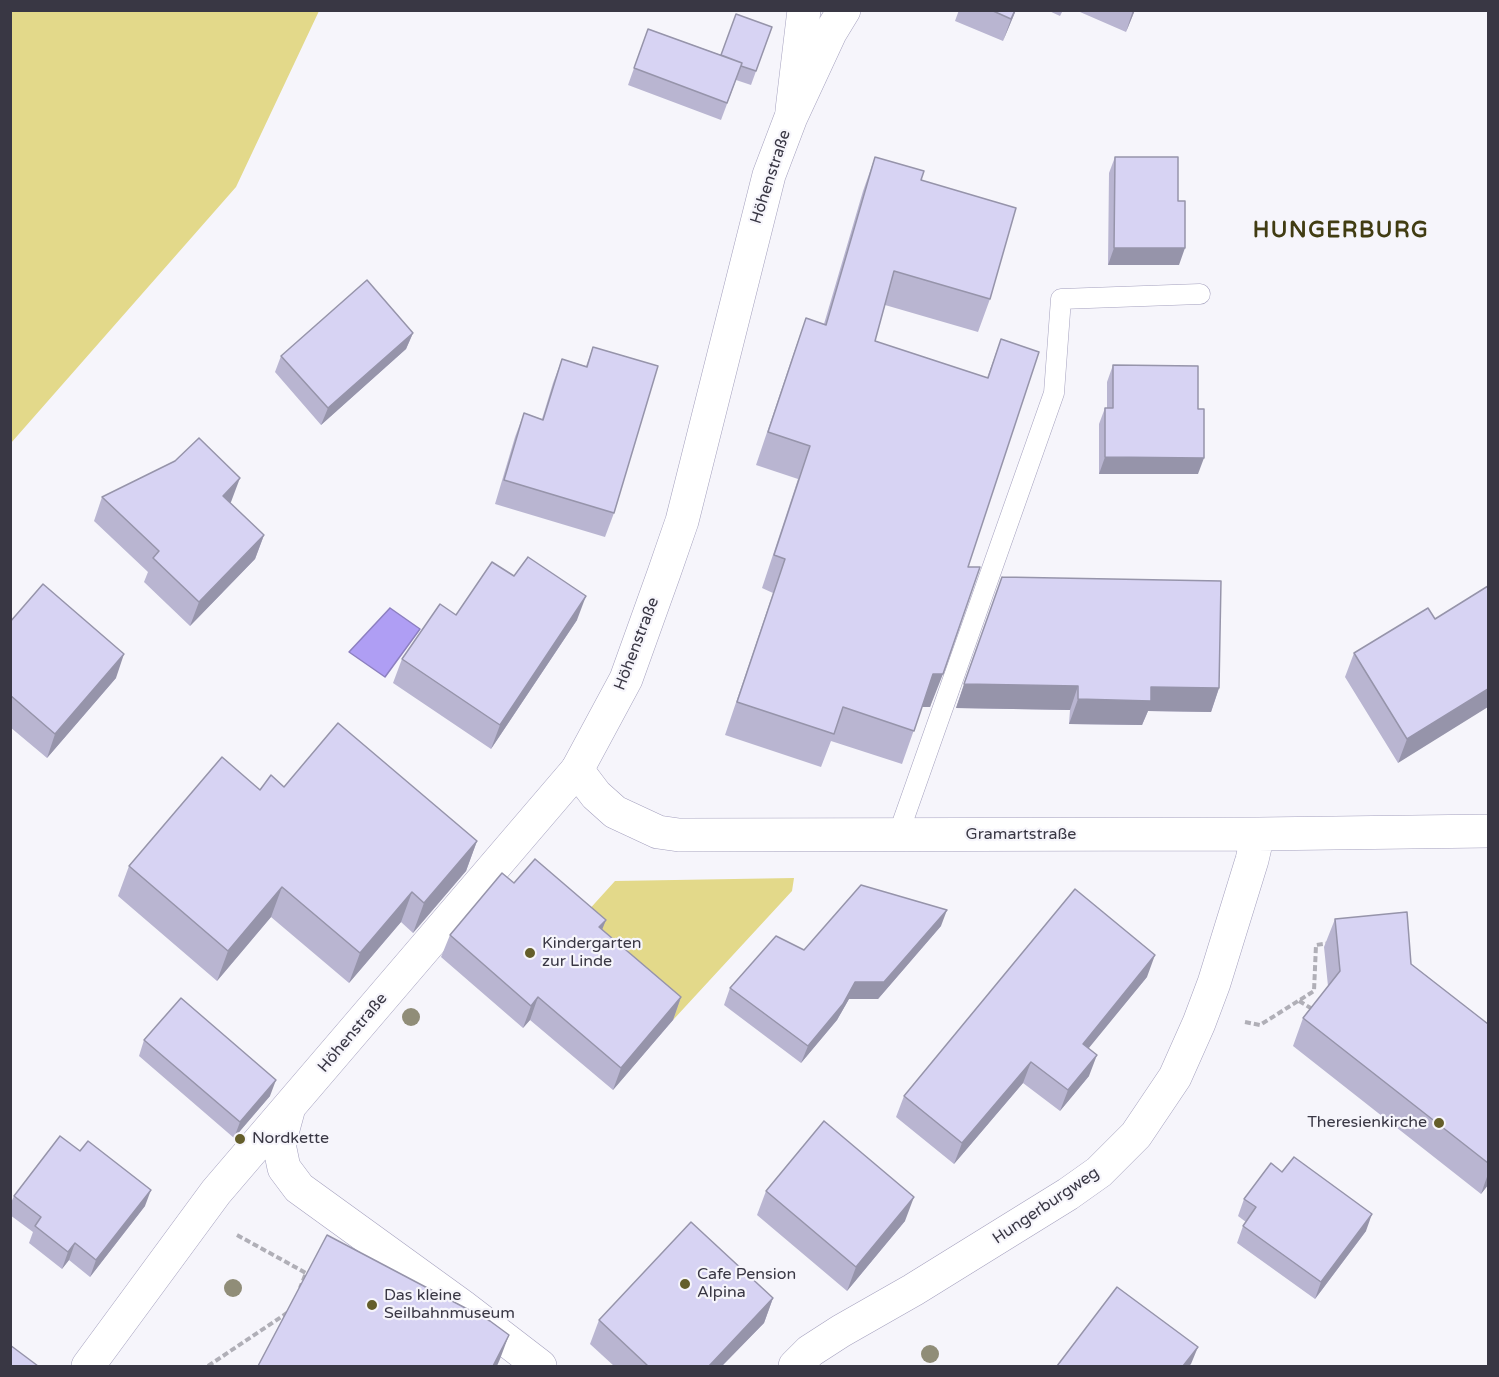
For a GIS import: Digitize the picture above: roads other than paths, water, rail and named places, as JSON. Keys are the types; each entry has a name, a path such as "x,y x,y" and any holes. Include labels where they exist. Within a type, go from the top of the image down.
{"street":[{"name":"Höhenstraße","path":"791,117 804,10"},
{"name":"Höhenstraße","path":"88,1366 216,1192 577,770 626,679 682,520 770,175 791,117 830,33 844,10"},
{"name":"Gramartstraße","path":"577,770 596,795 615,812 658,832 679,835 1258,834 1488,831"},
{"name":"Hungerburgweg","path":"795,1366 810,1351 841,1331 1068,1194 1099,1172 1136,1135 1174,1077 1199,1023 1214,983 1258,834"},
{"name":"Höhenstraße","path":"288,1109 279,1144 284,1168 299,1188 462,1306 540,1366"}],"lane":[{"path":"898,835 1054,393 1061,298 1200,294"}],"place":[{"name":"Kindergarten zur Linde","path":"530,953"},
{"name":"Theresienkirche","path":"1439,1123"},
{"name":"Nordkette","path":"240,1139"},
{"name":"Cafe Pension Alpina","path":"685,1284"},
{"name":"Das kleine Seilbahnmuseum","path":"372,1305"}],"district":[{"name":"HUNGERBURG","path":"1341,231"}]}
